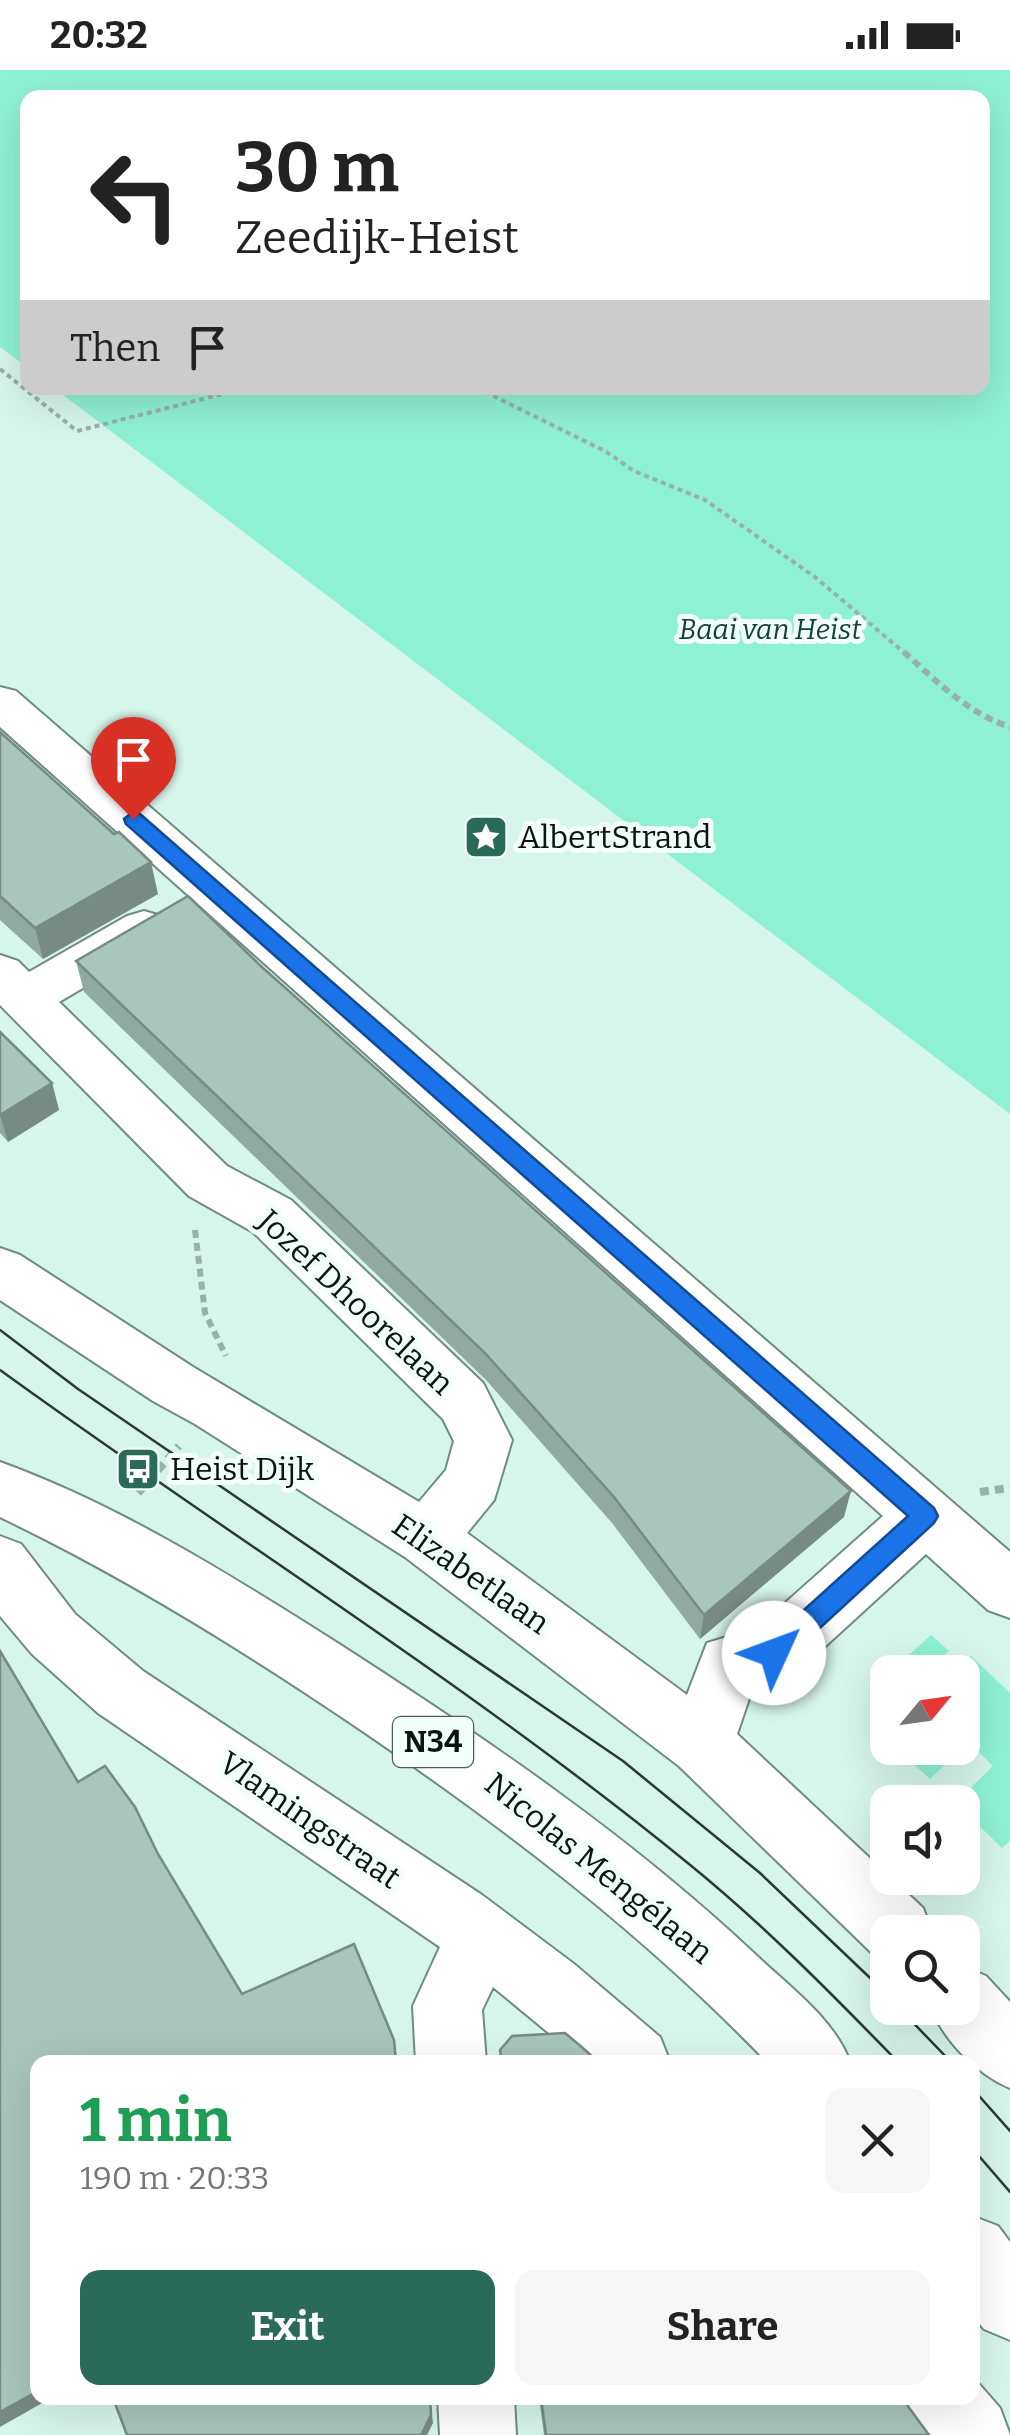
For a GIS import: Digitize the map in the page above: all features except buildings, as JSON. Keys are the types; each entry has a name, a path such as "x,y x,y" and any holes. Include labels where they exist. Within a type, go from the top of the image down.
{"street":[{"path":"0,702 1010,1590"},
{"path":"13,986 213,889"},
{"name":"Jozef Dhoorelaan","path":"13,986 208,1181 272,1216 463,1401 483,1440 473,1482 426,1538"},
{"name":"Elizabetlaan","path":"0,1271 173,1384 215,1406 426,1538 702,1744 881,1915"},
{"name":"Nicolas Mengélaan","path":"1,1490 192,1584 518,1799 633,1889 744,1986 809,2055"},
{"path":"702,1744 729,1664 774,1653 925,1516"},
{"name":"Vlamingstraat","path":"0,1563 18,1595 82,1666 482,1939 602,2030 628,2055"},
{"path":"450,2055 446,2006 482,1939"},
{"path":"980,2020 1010,2053"},
{"path":"980,2263 1010,2303"},
{"path":"476,2405 478,2435"},
{"path":"948,2405 972,2435"}],"path":[{"path":"0,369 20,385"},
{"path":"32,395 77,431 218,395"},
{"path":"491,395 605,451 634,471 704,500 815,577 949,692 994,722 1010,727"},
{"path":"190,1218 197,1235 205,1313 220,1339"},
{"path":"141,1490 179,1446"}],"green space":[{"name":"Baai van Heist","path":"0,70 1010,70 1010,1114 63,395 990,395 990,90 20,90 20,362 0,347"},
{"path":"931,1635 949,1651 945,1655 909,1655"},
{"path":"980,1665 1010,1693 1010,1841 1002,1848 980,1827 980,1785 973,1785 993,1766 980,1753"},
{"path":"915,1765 945,1765 930,1779"}],"tram line":[{"path":"0,1330 78,1389 623,1761 760,1873 870,1978"},
{"path":"0,1370 435,1673 606,1798 744,1911 891,2055"},
{"path":"915,2025 944,2055"},
{"path":"980,2097 1010,2131"},
{"path":"980,2157 1010,2192"}],"place":[{"name":"AlbertStrand","path":"486,837"},
{"name":"Heist Dijk","path":"138,1469"}],"route":[{"path":"133,819 925,1516 774,1653"}]}
